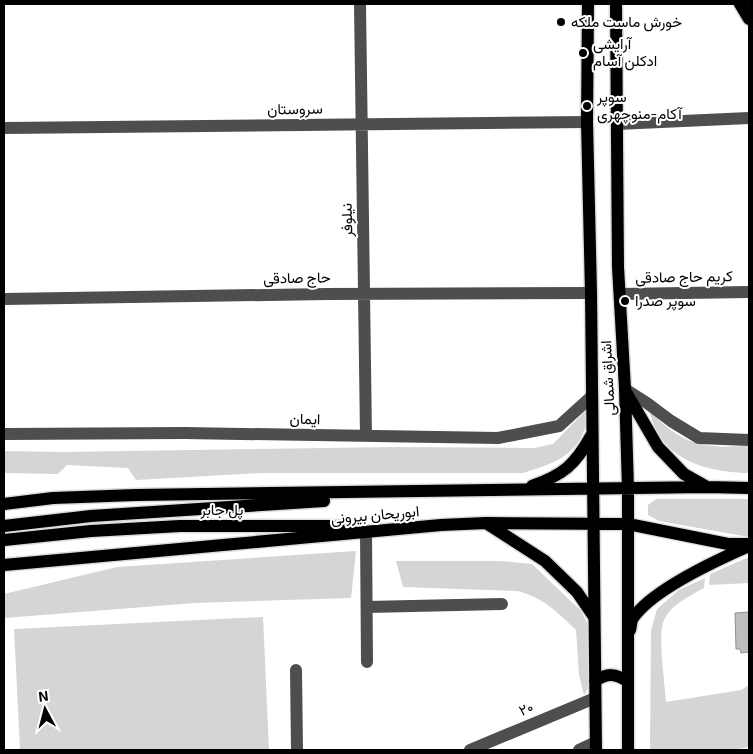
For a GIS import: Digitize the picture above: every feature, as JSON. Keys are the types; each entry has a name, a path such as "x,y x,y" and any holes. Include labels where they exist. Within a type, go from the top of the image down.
{"main road":[{"name":"اشراق شمالی","path":"588,4 587,122 591,293 596,746"},
{"name":"اشراق شمالی","path":"616,4 620,294 628,489 628,750"},
{"path":"740,4 749,19"},
{"path":"625,389 658,447 684,474 707,487"},
{"path":"514,490 553,479 570,466 582,452 593,434"},
{"name":"ابوریحان بیرونی","path":"4,504 53,498 136,495 436,492 593,488 749,488"},
{"name":"پل جابر","path":"4,526 91,516 302,503 409,492 436,492"},
{"path":"4,495 53,498"},
{"path":"486,523 545,561 577,592 594,617"},
{"name":"ابوریحان بیرونی","path":"4,565 441,524 628,524 728,544 749,545"},
{"name":"پل جابر","path":"4,540 91,531 180,526 313,527 441,524"},
{"path":"627,642 633,619 656,596 749,545"},
{"path":"595,681 602,676 612,675 628,682"}],"street":[{"name":"نیلوفر","path":"360,4 366,436"},
{"path":"617,124 749,118"},
{"name":"سروستان","path":"4,128 587,122"},
{"name":"کریم حاج صادقی","path":"620,294 749,292"},
{"name":"حاج صادقی","path":"4,299 591,293"},
{"path":"625,389 699,438 749,440"},
{"name":"ایمان","path":"4,434 185,433 498,438 558,426 592,396"},
{"path":"366,532 367,662"},
{"path":"367,607 502,604"},
{"path":"296,670 297,750"},
{"name":"۲۰","path":"470,750 595,698"},
{"path":"579,750 596,746"}],"shaded area":[{"path":"648,409 681,437 697,443 717,446 749,446 749,473 737,473 701,466 678,455 659,435"},
{"path":"585,411 585,429 574,448 551,463 523,473 261,473 136,480 128,468 67,465 58,474 4,473 4,451 62,452 395,447 534,448 553,444"},
{"path":"656,499 749,499 749,537 659,521 648,515 648,505"},
{"path":"356,551 351,598 195,603 4,618 4,594 117,567"},
{"path":"749,557 749,583 709,585 710,574"},
{"path":"396,561 501,561 532,564 581,611 589,627 589,686 584,695 579,675 576,630 550,606 518,591 403,587"},
{"path":"705,578 704,588 674,607 663,623 661,649 666,702 741,690 749,685 749,747 732,750 650,750 651,631 657,609 679,590"},
{"path":"263,617 269,750 20,750 14,629"}],"building":[{"path":"749,612 749,650 748,652 741,653 740,649 736,649 735,613"}],"place":[{"name":"خورش ماست ملکه","path":"561,22"},
{"name":"آرایشی ادکلن آسام","path":"583,53"},
{"name":"سوپر آکام-منوچهری","path":"587,106"},
{"name":"سوپر صدرا","path":"625,301"}]}
